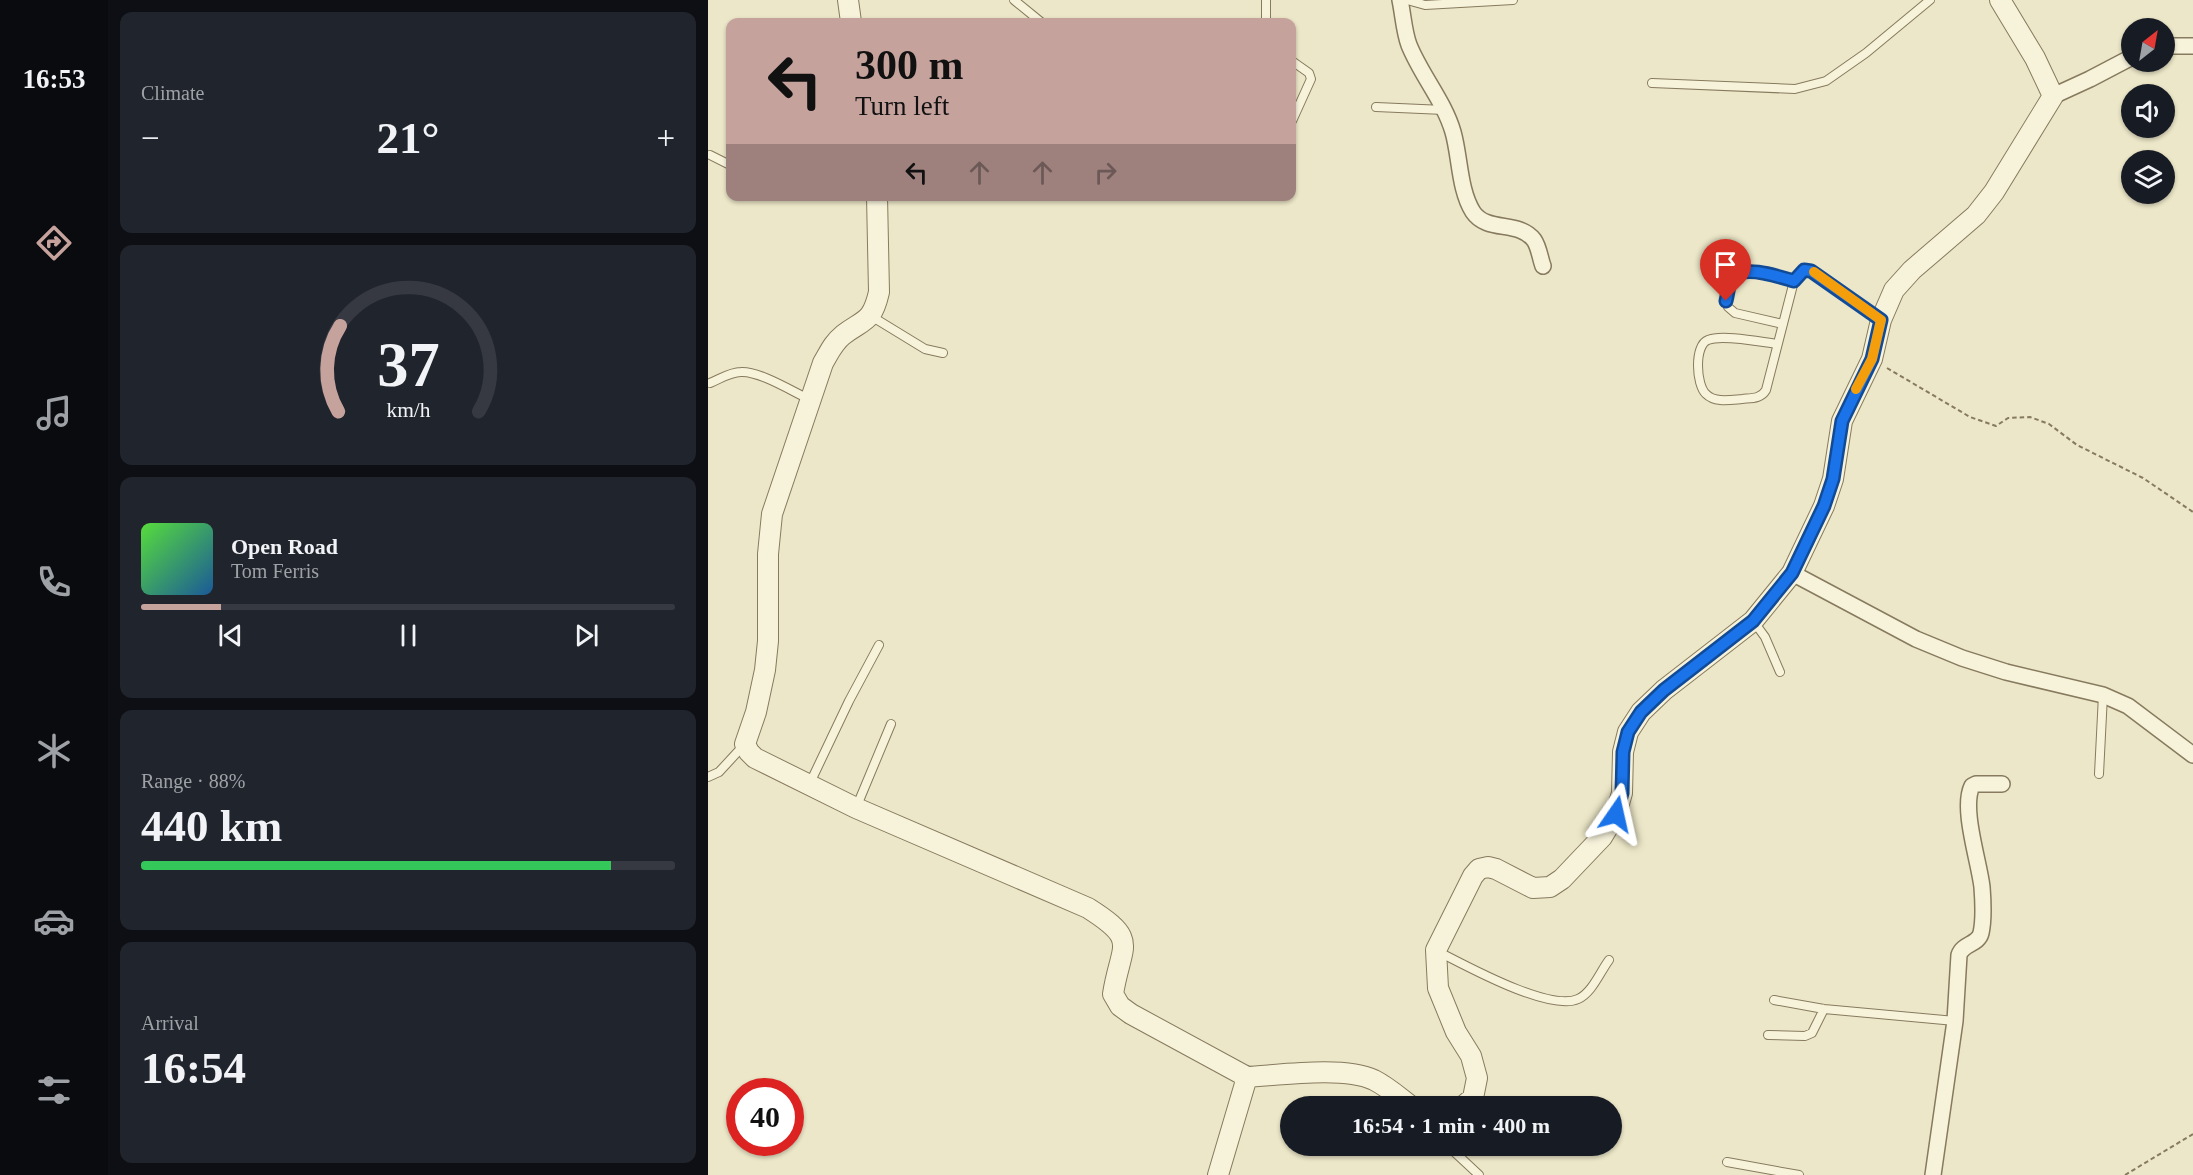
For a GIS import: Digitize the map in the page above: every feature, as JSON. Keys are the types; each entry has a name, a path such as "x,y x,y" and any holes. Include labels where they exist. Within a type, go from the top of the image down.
{"street":[{"path":"848,0 850,18"},
{"path":"1400,0 1409,44 1453,132 1461,176 1471,209 1485,223 1517,230 1533,238 1543,266"},
{"path":"2000,0 2035,58 2053,96"},
{"path":"2175,46 2193,46"},
{"path":"1473,1096 1477,1078 1471,1056 1456,1032 1438,988 1436,950 1473,876 1479,869 1488,867 1497,869 1533,888 1550,887 1562,879 1602,837 1616,814 1622,793 1623,752 1628,732 1641,712 1664,690 1753,621 1792,573 1824,506 1833,479 1842,421 1872,359 1881,320 1894,290 1912,270 1976,215 1994,192 2053,96 2121,63"},
{"path":"877,201 879,292 871,316 843,335 833,345 823,363 772,514 768,554 768,641 765,670 756,712 745,744 749,752 755,758 809,786 1088,908 1109,921 1121,933 1124,949 1113,994 1120,1006 1247,1077 1356,1074 1374,1080 1397,1096"},
{"path":"1792,573 1916,639 1962,658 2006,672 2103,695 2128,706 2193,755"},
{"path":"1933,1175 1955,1020 1959,955 1963,947 1978,939 1981,932 1982,888 1969,815 1969,793 1972,786 1976,784 2002,784"},
{"path":"1218,1175 1247,1077"}],"lane":[{"path":"1014,0 1036,18"},
{"path":"1266,0 1266,18"},
{"path":"1407,0 1425,5 1513,0"},
{"path":"1652,83 1795,89 1826,81 1866,53 1930,0"},
{"path":"1296,64 1309,73 1311,79 1296,113"},
{"path":"1376,107 1444,110"},
{"path":"710,155 726,163"},
{"path":"1778,344 1739,339 1706,340 1699,352 1698,377 1703,390 1713,399 1725,401 1763,395 1784,324 1794,281 1804,270 1811,271 1881,320"},
{"path":"1784,324 1735,313 1728,307 1726,301 1730,282 1734,275 1753,271 1794,281"},
{"path":"871,316 925,349 943,353"},
{"path":"710,383 744,371 812,400"},
{"path":"1753,621 1766,637 1780,672"},
{"path":"809,786 849,701 879,645"},
{"path":"2099,774 2103,695"},
{"path":"856,808 891,724"},
{"path":"708,777 719,772 745,744"},
{"path":"1436,950 1538,997 1564,1003 1578,999 1587,992 1609,960"},
{"path":"1774,1000 1824,1009 1955,1020"},
{"path":"1767,1035 1805,1036 1812,1034 1824,1009"},
{"path":"1459,1156 1479,1175"},
{"path":"1726,1162 1799,1175"}],"path":[{"path":"1872,359 1978,420 1996,426 2008,418 2030,417 2049,424 2077,445 2143,478 2193,512"},
{"path":"2125,1175 2193,1134"}],"slow traffic":[{"path":"1814,272 1881,320 1872,359 1856,389"}],"route":[{"path":"1616,814 1622,793 1623,752 1628,732 1641,712 1664,690 1753,621 1766,608 1792,573 1824,506 1833,479 1842,421 1872,359 1881,320 1817,274 1804,270 1794,281 1753,271 1741,272 1734,275 1730,282 1726,301"}]}
